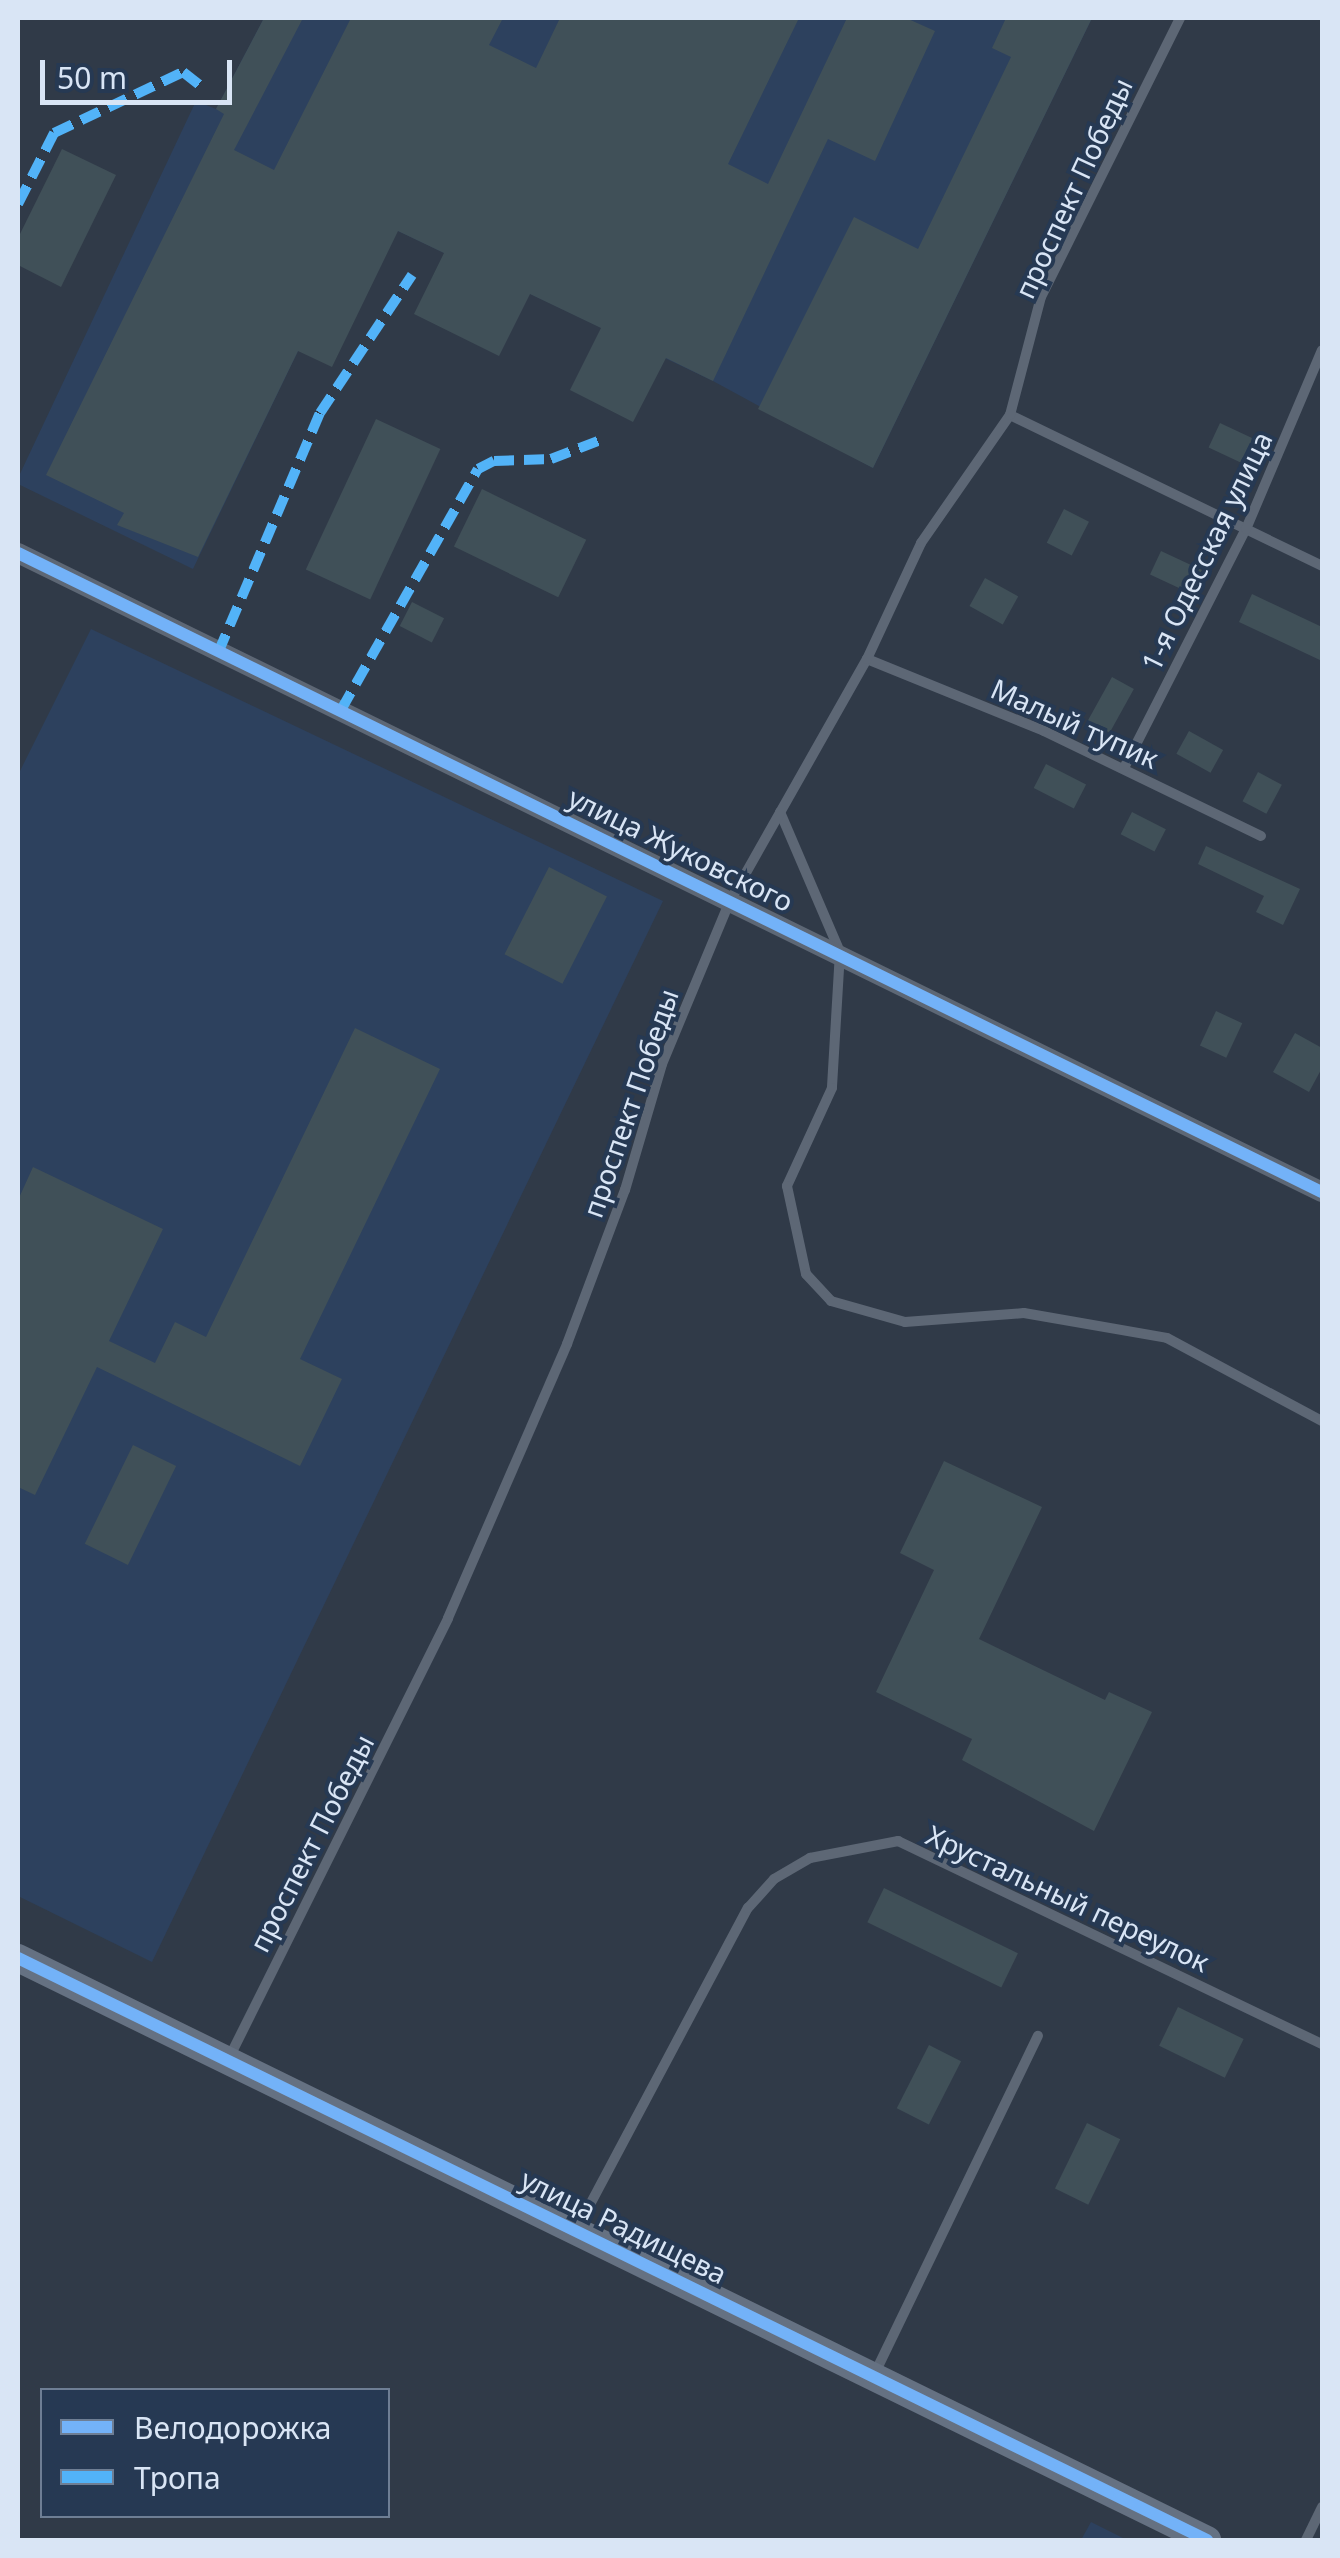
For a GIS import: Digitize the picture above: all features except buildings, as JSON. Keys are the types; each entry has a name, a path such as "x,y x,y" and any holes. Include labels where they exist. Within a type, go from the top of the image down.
{"street":[{"name":"улица Жуковского","path":"18,553 840,952 1322,1192"},
{"name":"улица Радищева","path":"18,1958 1207,2540"}],"lane":[{"name":"проспект Победы","path":"228,2060 456,1600 567,1344 625,1190 662,1064 730,901 868,659 921,543 1010,415 1042,298 1180,18"},
{"name":"1-я Одесская улица","path":"1124,768 1246,529 1322,350"},
{"path":"1010,415 1322,566"},
{"name":"Малый тупик","path":"868,659 1124,768 1261,836"},
{"path":"780,812 840,952 832,1088 787,1186 806,1274 831,1301 905,1322 1024,1314 1166,1338 1322,1421"},
{"name":"Хрустальный переулок","path":"577,2230 748,1908 774,1879 810,1858 898,1841 1322,2044"},
{"path":"872,2378 1038,2036"},
{"path":"1306,2540 1322,2507"}],"shaded area":[{"path":"264,18 1092,18 873,468 713,381 375,220 298,351 193,569 18,484 18,478 196,101 216,109"},
{"path":"91,629 663,901 152,1962 18,1896 18,775"},
{"path":"1091,2522 1127,2540 1081,2540"}],"marked path":[{"path":"18,204 54,133 183,72 205,89"},
{"path":"218,653 320,413 412,275"},
{"path":"341,710 478,469 494,461 551,459 606,438"}],"cycle path":[{"path":"18,553 1322,1192"},
{"path":"18,1958 1207,2540"}]}
